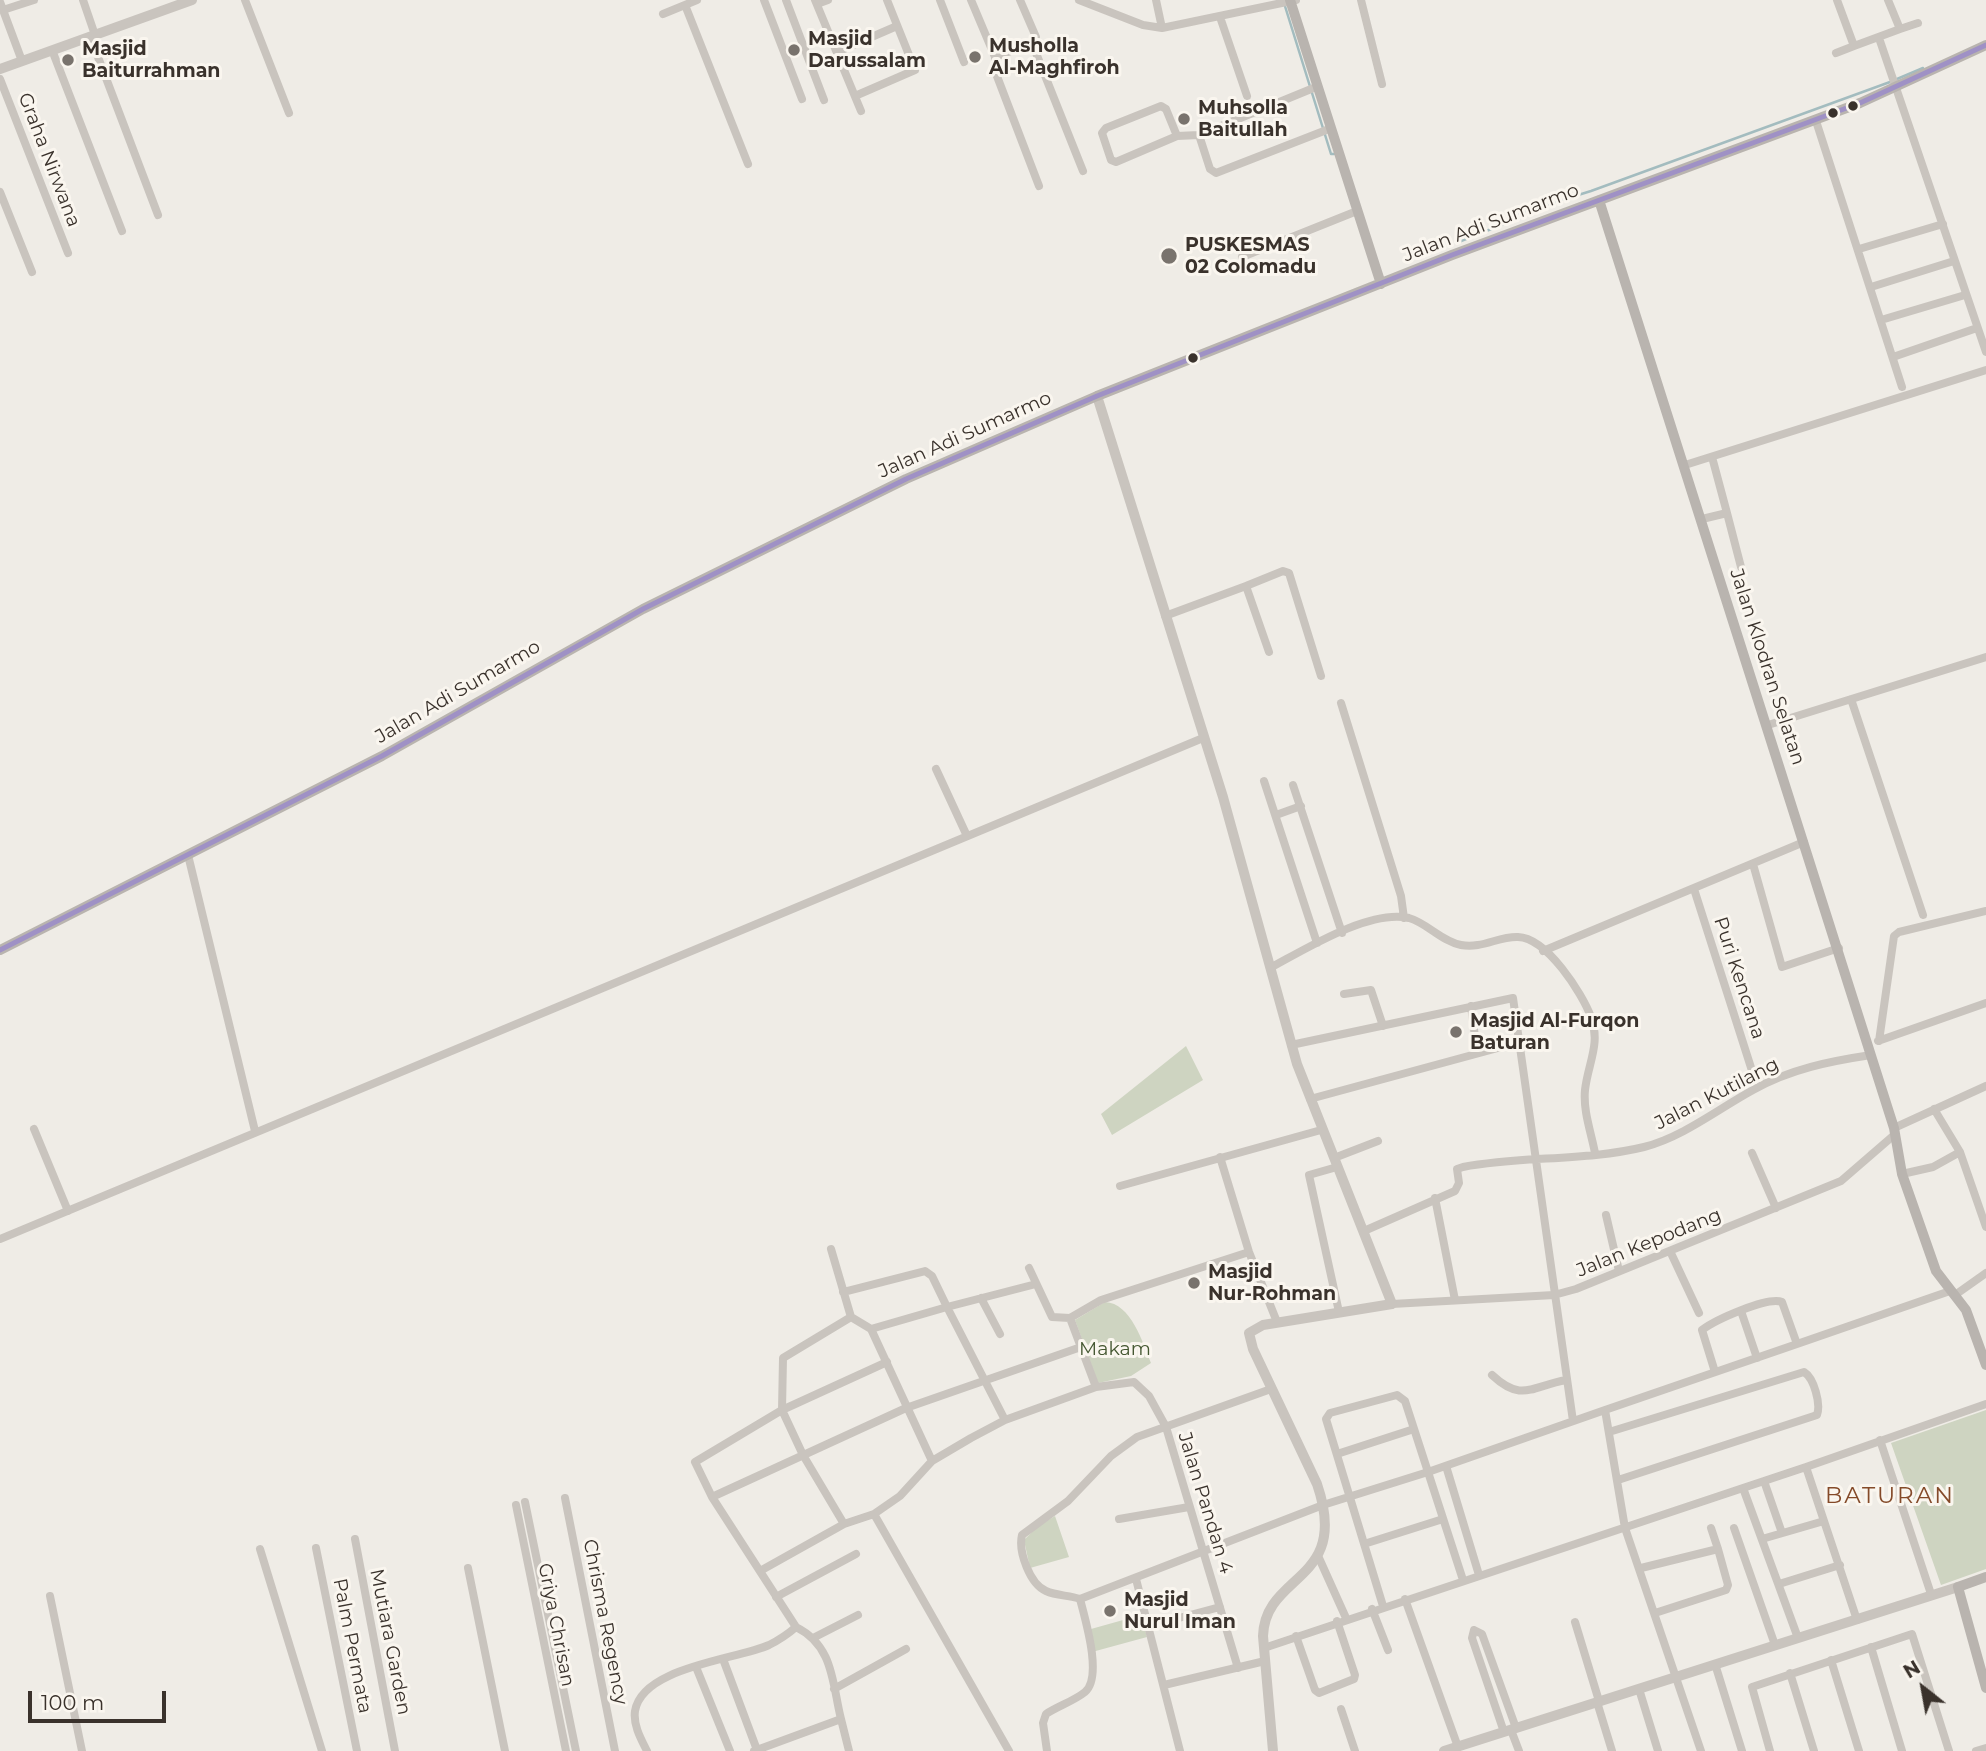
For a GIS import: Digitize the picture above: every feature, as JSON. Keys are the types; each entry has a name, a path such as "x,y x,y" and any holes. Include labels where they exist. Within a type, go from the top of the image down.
{"main road":[{"path":"1289,1 1325,130 1337,152 1381,284"},
{"name":"Jalan Adi Sumarmo","path":"0,950 382,756 565,651 727,566 906,479 1097,396 1381,284 1599,200 1816,121 1896,82 1986,45"},
{"name":"Jalan Klodran Selatan","path":"1599,200 1804,842 1873,1047 1902,1174 1936,1271 1966,1310 1986,1365"},
{"path":"1986,1577 1958,1587 1982,1653 1986,1688"}],"street":[{"path":"22,61 1,6 34,0"},
{"path":"83,0 92,36 158,215"},
{"path":"0,69 192,0"},
{"path":"245,0 289,113"},
{"path":"663,14 697,0"},
{"path":"764,0 802,99"},
{"path":"786,0 824,100"},
{"path":"828,0 816,2 861,111"},
{"path":"855,96 914,71 887,0"},
{"path":"940,0 964,62"},
{"path":"971,0 1040,186"},
{"path":"1020,0 1036,37 1033,48 1083,171"},
{"path":"1079,0 1143,25 1162,28 1289,1"},
{"path":"1156,0 1162,28"},
{"path":"1361,0 1382,84"},
{"path":"1837,0 1854,46"},
{"path":"1888,0 1900,29"},
{"path":"685,5 748,164"},
{"path":"1220,17 1247,96"},
{"path":"1836,53 1918,23"},
{"path":"837,52 897,26"},
{"path":"1879,38 1986,352"},
{"path":"995,62 1033,48"},
{"path":"52,50 122,232"},
{"name":"Graha Nirwana","path":"0,79 68,253"},
{"path":"1177,136 1166,109 1161,106 1106,128 1102,133 1114,162 1177,136 1199,135 1312,88"},
{"path":"1816,121 1902,387"},
{"path":"1199,135 1210,169 1216,173 1325,130"},
{"path":"0,192 32,272"},
{"path":"1242,257 1357,211"},
{"path":"1859,249 1943,224"},
{"path":"1871,287 1954,261"},
{"path":"1881,320 1965,295"},
{"path":"1893,357 1977,328"},
{"path":"1685,465 1986,370"},
{"path":"1097,396 1245,873 1291,1045 1321,1130 1392,1304 1277,1322 1256,1328 1250,1333 1249,1340 1317,1484 1323,1505 1324,1535 1319,1558 1268,1612 1264,1625 1273,1751"},
{"path":"1712,457 1741,567"},
{"path":"1702,519 1727,513"},
{"path":"1166,615 1283,571 1289,573 1321,676"},
{"path":"1246,586 1269,652"},
{"path":"1768,725 1986,657"},
{"path":"1852,699 1923,915"},
{"path":"1341,703 1401,896 1404,918"},
{"path":"0,1239 1203,738"},
{"path":"936,769 967,836"},
{"path":"1264,781 1317,943"},
{"path":"1293,785 1342,933"},
{"path":"1276,816 1301,806"},
{"path":"1543,951 1804,842"},
{"path":"188,855 255,1131"},
{"path":"1753,864 1782,967 1839,948"},
{"name":"Puri Kencana","path":"1694,888 1754,1077"},
{"path":"1873,1047 1894,936 1899,932 1986,911"},
{"path":"1270,968 1317,943 1373,920 1404,918 1460,945 1482,945 1522,937 1543,951 1574,983 1595,1030 1597,1042 1585,1090 1595,1153"},
{"path":"1344,994 1371,990 1383,1026"},
{"path":"1291,1045 1513,998 1573,1421"},
{"name":"Jalan Kutilang","path":"1435,1198 1458,1187 1457,1170 1462,1167 1595,1153 1656,1143 1756,1088 1795,1072 1873,1047 1986,1003"},
{"path":"1471,1006 1477,1052"},
{"path":"1310,1099 1520,1042"},
{"name":"Jalan Kepodang","path":"1392,1304 1554,1295 1670,1251 1847,1177 1936,1111 1986,1086"},
{"path":"1936,1111 1944,1120 1960,1152 1986,1227"},
{"path":"34,1129 68,1210"},
{"path":"1120,1186 1321,1130"},
{"path":"1339,1312 1309,1175 1378,1141"},
{"path":"1902,1174 1933,1167 1960,1152"},
{"path":"1752,1153 1776,1208"},
{"path":"1220,1157 1249,1252 1277,1322"},
{"path":"1364,1231 1435,1198 1455,1300"},
{"path":"1606,1215 1619,1271"},
{"path":"831,1249 851,1317 871,1329 932,1461"},
{"path":"1670,1251 1699,1313"},
{"path":"1029,1268 1052,1317 1070,1318 1101,1300 1249,1252"},
{"path":"843,1292 925,1271 932,1276 1006,1420"},
{"path":"1271,1389 1137,1437 1119,1448 1074,1496 1022,1535 1022,1550 1037,1584 1048,1592 1080,1599 1203,1554 1323,1505 1446,1466 1952,1293 1986,1273"},
{"path":"871,1329 1036,1284"},
{"path":"981,1298 1000,1334"},
{"path":"1715,1372 1703,1330 1741,1311 1779,1300 1797,1344"},
{"path":"1741,1311 1757,1358"},
{"path":"845,1524 803,1455 782,1410 783,1358 851,1317"},
{"path":"760,1572 845,1524 874,1514 906,1491 932,1461 1006,1420 1096,1387 1070,1318"},
{"path":"712,1497 906,1408 1081,1347"},
{"path":"849,1751 827,1656 813,1638 796,1627 712,1497 695,1462 782,1410 887,1362"},
{"path":"1609,1432 1804,1372 1811,1379 1819,1408 1817,1415 1618,1480"},
{"path":"1492,1375 1507,1388 1522,1392 1567,1384"},
{"name":"Jalan Pandan 4","path":"1096,1387 1134,1382 1149,1396 1166,1427 1238,1668"},
{"path":"1382,1606 1326,1419 1330,1413 1397,1395 1405,1401 1462,1580"},
{"path":"1264,1647 1986,1405"},
{"path":"1605,1410 1625,1528 1702,1751"},
{"path":"1337,1454 1413,1429"},
{"path":"1880,1440 1931,1594"},
{"path":"1446,1466 1479,1575"},
{"path":"1806,1467 1857,1620"},
{"path":"1764,1481 1782,1533"},
{"path":"1743,1488 1798,1638"},
{"name":"Chrisma Regency","path":"565,1498 615,1751"},
{"path":"525,1502 576,1751"},
{"name":"Griya Chrisan","path":"516,1505 566,1751"},
{"path":"1119,1519 1189,1507"},
{"path":"874,1514 1009,1751"},
{"path":"1364,1544 1443,1519"},
{"path":"1762,1539 1824,1521"},
{"path":"1655,1613 1726,1590 1728,1585 1711,1528"},
{"path":"1734,1528 1775,1645"},
{"name":"Mutiara Garden","path":"355,1539 394,1751"},
{"name":"Palm Permata","path":"316,1548 357,1751"},
{"path":"260,1549 322,1751"},
{"path":"1641,1568 1718,1549"},
{"path":"776,1597 856,1554"},
{"path":"1296,1636 1315,1690 1319,1693 1354,1679 1341,1619 1319,1558"},
{"path":"1779,1584 1840,1565"},
{"path":"468,1567 505,1751"},
{"path":"1136,1579 1180,1751"},
{"path":"1444,1751 1472,1747 1510,1730 1598,1701 1958,1587"},
{"path":"50,1596 82,1751"},
{"path":"1047,1751 1043,1723 1046,1714 1084,1692 1091,1680 1089,1636 1080,1599"},
{"path":"1405,1599 1458,1747"},
{"path":"1149,1626 1220,1608"},
{"path":"1372,1609 1388,1650"},
{"path":"813,1638 859,1615"},
{"path":"1575,1622 1609,1750"},
{"path":"645,1751 635,1719 640,1699 658,1680 771,1644 796,1627"},
{"path":"1510,1730 1494,1665 1480,1630 1474,1630 1472,1638 1483,1669 1519,1751"},
{"path":"1770,1751 1750,1690 1790,1673 1912,1634 1949,1751"},
{"path":"1871,1647 1902,1751"},
{"path":"834,1689 906,1649"},
{"path":"723,1659 756,1750 841,1719"},
{"path":"1831,1660 1859,1751"},
{"path":"1164,1685 1265,1661"},
{"path":"1716,1664 1742,1751"},
{"path":"1483,1669 1494,1665"},
{"path":"696,1667 730,1751"},
{"path":"1790,1673 1814,1751"},
{"path":"1639,1689 1658,1751"},
{"path":"1340,1709 1355,1751"},
{"path":"1976,1751 1986,1748"}],"green space":[{"path":"1186,1046 1203,1080 1112,1135 1101,1114"},
{"name":"Makam","path":"1105,1302 1114,1304 1129,1316 1151,1363 1131,1376 1098,1383 1075,1320"},
{"path":"1986,1410 1986,1569 1941,1585 1891,1443"},
{"path":"1055,1516 1069,1557 1030,1568 1024,1540 1037,1527"},
{"path":"1141,1615 1147,1637 1092,1652 1091,1629"}],"waterway":[{"path":"1284,3 1331,154 1334,154"},
{"path":"1897,79 1923,68"},
{"path":"1456,243 1509,222 1511,216 1591,191 1890,82"}],"transit line":[{"path":"0,950 382,756 643,609 906,479 1097,396 1452,255 1860,103 1986,45"}],"place":[{"name":"Masjid Darussalam","path":"794,50"},
{"name":"Musholla Al-Maghfiroh","path":"975,57"},
{"name":"Masjid Baiturrahman","path":"68,60"},
{"name":"Muhsolla Baitullah","path":"1184,119"},
{"name":"PUSKESMAS 02 Colomadu","path":"1169,256"},
{"name":"Masjid Al-Furqon Baturan","path":"1456,1032"},
{"name":"Masjid Nur-Rohman","path":"1194,1283"},
{"name":"Masjid Nurul Iman","path":"1110,1611"}],"district":[{"name":"BATURAN","path":"1890,1496"}]}
